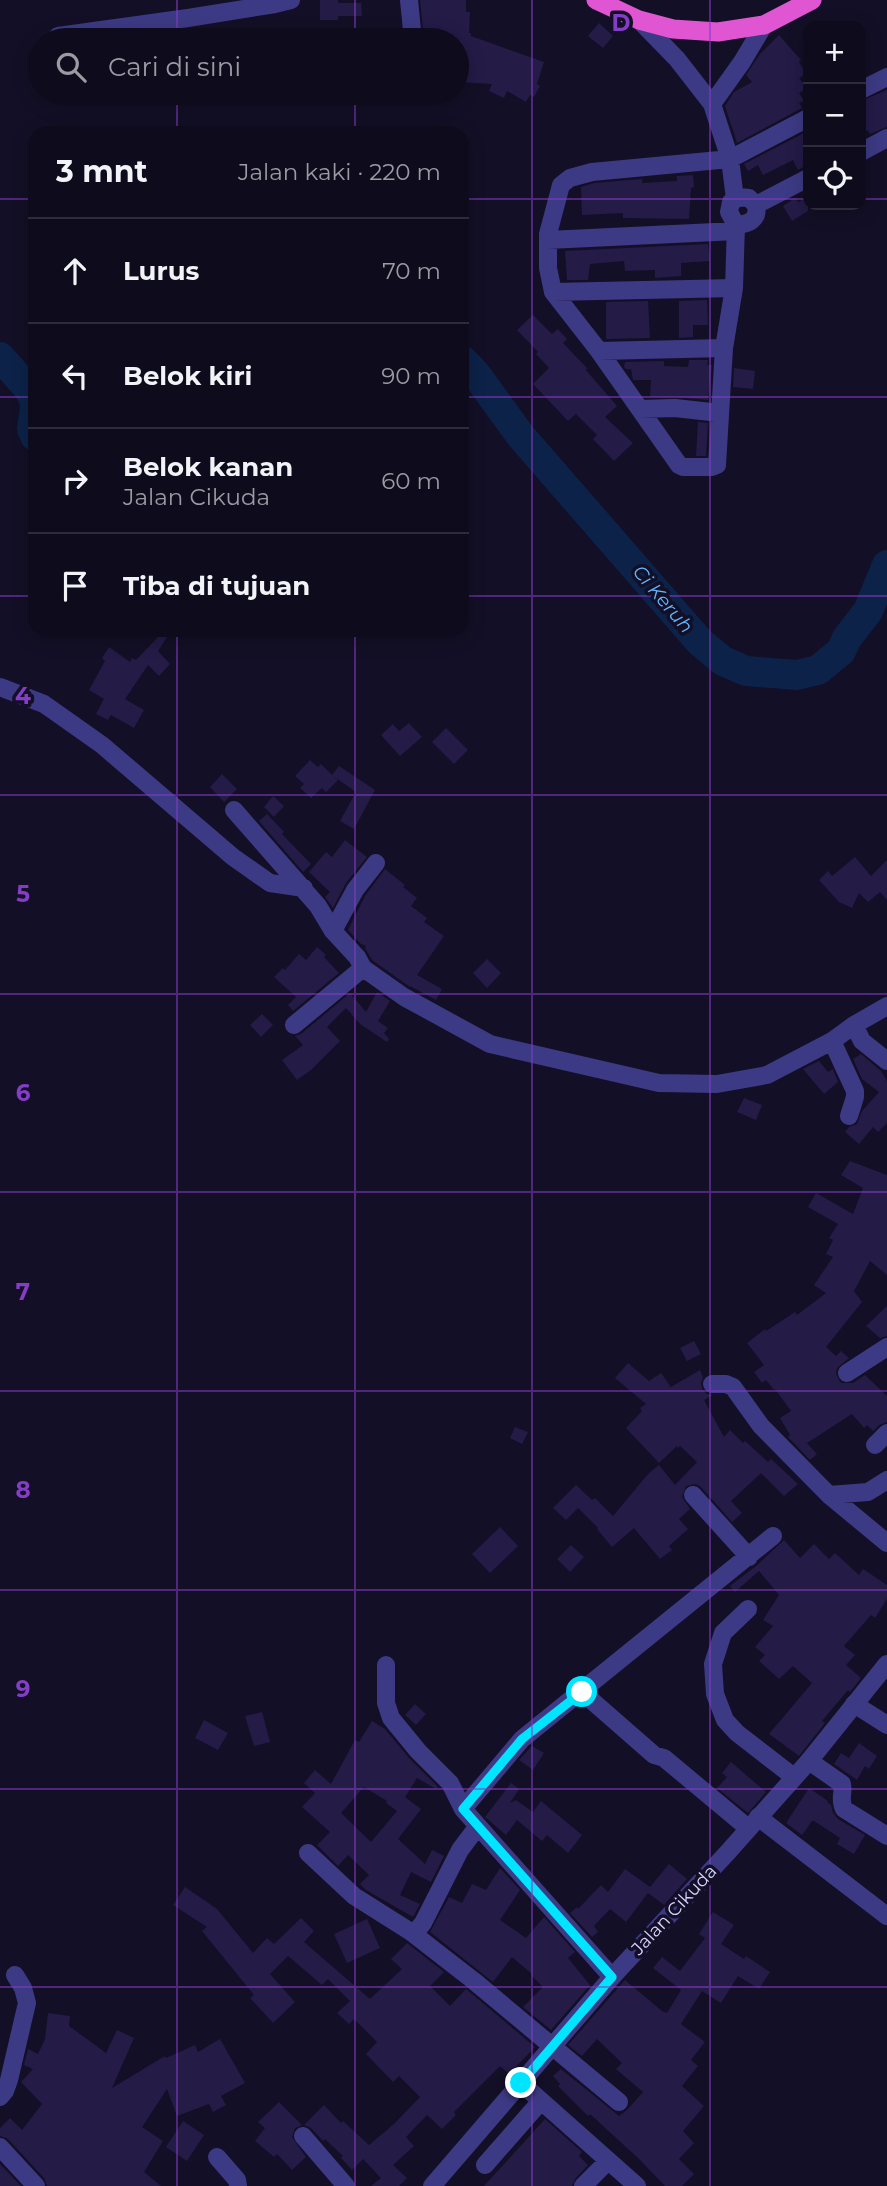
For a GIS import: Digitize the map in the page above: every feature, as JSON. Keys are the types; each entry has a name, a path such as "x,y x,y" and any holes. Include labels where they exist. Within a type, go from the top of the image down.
{"highway":[{"path":"596,0 639,20 673,29 718,32 764,25 812,0"}],"street":[{"path":"116,28 290,0"},
{"path":"409,0 412,28"},
{"path":"639,20 677,59 712,104 730,159 735,199"},
{"path":"712,104 764,25"},
{"path":"866,88 887,77"},
{"path":"548,240 736,228 754,219 756,205 749,198 739,197 729,207 736,228 734,288 724,348 717,464 712,467 679,465 554,292 548,268 548,240 561,185 570,178 592,172 730,159 803,121"},
{"path":"866,149 887,138"},
{"path":"756,205 803,181"},
{"path":"554,292 734,288"},
{"path":"599,351 724,348"},
{"path":"640,409 675,408 720,413"},
{"path":"0,687 44,704 102,745 233,858 270,883 304,888"},
{"path":"234,810 304,888 333,931 357,957 363,968 404,997 490,1044 659,1083 718,1084 767,1075 832,1041 887,1006"},
{"path":"333,931 355,890 376,863"},
{"path":"293,1024 363,968"},
{"path":"854,1026 862,1041 887,1061"},
{"path":"832,1041 855,1091 849,1116"},
{"path":"847,1373 887,1347"},
{"path":"712,1384 733,1387 761,1426 829,1495 887,1543"},
{"path":"829,1495 868,1492 887,1480"},
{"path":"693,1494 748,1557"},
{"path":"463,1809 522,1739 773,1536"},
{"path":"748,1609 723,1633 713,1664 715,1694 725,1720 737,1733 794,1777"},
{"name":"Jalan Cikuda","path":"432,2186 612,1977 809,1761 887,1664"},
{"path":"386,1665 386,1703 391,1718 418,1751 450,1783 463,1809 612,1977"},
{"path":"582,1692 654,1755 664,1758 887,1916"},
{"path":"854,1704 887,1725"},
{"path":"809,1761 842,1784 840,1796 844,1809 887,1836"},
{"path":"411,1932 423,1923 460,1850 478,1826"},
{"path":"308,1853 354,1896 411,1932 619,2102"},
{"path":"0,2097 9,2080 27,2003 23,1988 15,1975"},
{"path":"521,2083 637,2186"},
{"path":"485,2165 541,2101"},
{"path":"303,2136 346,2186"},
{"path":"0,2147 36,2186"},
{"path":"216,2157 237,2180 238,2186"},
{"path":"583,2186 608,2161"}],"building":[{"path":"320,0 361,3 362,16 338,16 338,20 320,20"},
{"path":"420,0 466,0 466,12 470,12 469,33 469,28 423,28"},
{"path":"599,23 613,36 603,48 588,36"},
{"path":"469,33 544,62 537,84 540,86 534,97 530,95 526,102 507,91 504,98 489,91 492,84 469,83"},
{"path":"779,35 801,60 799,62 803,76 799,78 803,83 803,90 799,93 803,101 799,103 802,108 737,143 725,106 734,92 752,82 746,75 760,54"},
{"path":"887,90 887,127 870,134 866,131 866,99"},
{"path":"803,134 803,167 798,170 793,160 763,175 758,165 748,171 744,164"},
{"path":"693,175 689,219 623,218 623,213 582,215 581,187 594,183 642,179 642,183 677,181 677,176"},
{"path":"795,198 798,202 803,200 803,210 808,211 792,221 783,206"},
{"path":"708,244 710,261 681,263 681,276 655,278 655,270 625,271 624,261 590,264 588,280 567,280 565,251"},
{"path":"707,300 708,325 693,325 693,337 679,338 679,301"},
{"path":"648,301 650,338 606,339 606,302"},
{"path":"533,315 552,334 558,329 567,339 563,343 617,406 605,417 633,443 614,461 593,439 597,435 576,414 568,421 533,384 549,368 517,330"},
{"path":"689,360 708,360 707,365 712,365 708,400 650,397 651,380 633,380 631,369 624,367 625,362 664,361 664,366 688,367"},
{"path":"734,368 755,371 753,389 733,387"},
{"path":"698,422 708,423 706,456 696,456"},
{"path":"158,637 167,637 158,651 170,664 159,676 148,665 125,699 144,710 134,728 111,715 108,720 96,714 104,699 89,690 105,661 102,658 109,647 130,662 132,658 136,660"},
{"path":"409,723 422,737 400,756 381,735 393,724 399,731"},
{"path":"446,728 468,750 454,764 432,742"},
{"path":"310,760 318,767 321,764 332,775 339,766 375,790 354,829 340,821 356,792 333,776 338,780 326,792 322,788 311,798 300,788 304,784 295,776"},
{"path":"222,774 237,789 224,802 210,787"},
{"path":"273,796 284,806 274,817 264,807"},
{"path":"267,814 311,864 303,872 259,821"},
{"path":"345,840 367,857 346,883 333,908 325,897 330,892 309,872 326,852 332,857"},
{"path":"855,857 871,876 887,860 887,900 880,892 868,902 859,893 852,908 839,902 819,880 828,871 832,876"},
{"path":"385,869 417,898 411,906 427,918 424,922 444,936 417,975 442,989 436,1000 410,987 372,960 366,946 348,930 365,896"},
{"path":"317,947 339,973 293,1011 288,1005 296,997 274,977 283,968 285,970 299,954 306,960"},
{"path":"487,959 501,973 487,988 473,973"},
{"path":"377,992 390,1001 378,1021 388,1028 384,1033 389,1039 387,1042 360,1024 346,1008 327,1027 340,1041 297,1080 282,1060 303,1045 295,1036 301,1034 350,993 366,1012"},
{"path":"262,1014 273,1025 261,1037 250,1025"},
{"path":"861,1054 881,1071 887,1081 887,1123 878,1132 873,1127 859,1144 845,1132 857,1124 862,1111 879,1092 862,1079 853,1059"},
{"path":"819,1061 828,1072 833,1069 838,1082 824,1094 803,1069"},
{"path":"744,1098 762,1105 756,1120 737,1112"},
{"path":"850,1161 887,1175 887,1275 870,1261 854,1291 862,1302 826,1347 836,1356 841,1351 849,1358 837,1368 836,1374 841,1383 853,1383 865,1375 887,1396 887,1422 873,1431 867,1425 864,1428 852,1414 807,1443 817,1454 810,1460 788,1437 790,1435 780,1418 791,1411 775,1389 766,1380 762,1383 754,1372 764,1365 747,1343 795,1312 797,1315 826,1293 814,1285 833,1257 826,1254 833,1240 829,1238 838,1224 808,1207 816,1193 853,1214 863,1188 841,1175"},
{"path":"887,1306 887,1336 880,1338 866,1326"},
{"path":"694,1341 701,1354 687,1361 680,1348"},
{"path":"628,1363 649,1381 661,1373 671,1387 700,1370 703,1377 702,1389 713,1395 704,1400 724,1437 730,1430 768,1462 771,1459 798,1484 784,1496 761,1473 731,1501 742,1513 732,1522 701,1487 696,1484 686,1486 682,1497 690,1509 679,1519 688,1529 669,1546 672,1550 660,1559 634,1528 612,1547 578,1508 566,1520 553,1508 576,1485 592,1500 595,1498 613,1516 648,1474 659,1465 675,1485 697,1462 677,1446 659,1463 626,1428 646,1404 615,1378"},
{"path":"515,1427 528,1432 522,1444 510,1438"},
{"path":"500,1527 518,1546 490,1573 472,1554"},
{"path":"784,1540 800,1558 814,1544 829,1559 835,1553 859,1575 863,1569 887,1585 887,1599 875,1618 871,1615 844,1646 855,1655 846,1665 861,1678 822,1721 825,1723 799,1756 769,1734 812,1683 793,1666 779,1679 759,1661 765,1655 755,1647 773,1626 763,1620 779,1595 759,1571 735,1592 730,1586"},
{"path":"571,1545 584,1557 570,1572 557,1559"},
{"path":"415,1704 426,1714 416,1725 405,1715"},
{"path":"262,1712 270,1742 254,1746 245,1716"},
{"path":"204,1720 228,1733 218,1750 195,1738"},
{"path":"372,1721 385,1729 438,1787 436,1789 417,1778 405,1797 421,1809 398,1839 425,1864 432,1850 444,1856 431,1882 411,1872 400,1895 420,1904 413,1917 366,1890 360,1884 369,1875 348,1855 338,1866 317,1845 330,1832 302,1807 315,1793 304,1783 315,1770 331,1784 355,1740 359,1742","holes":["364,1787 387,1801 386,1803 397,1811 371,1842 341,1813"]},
{"path":"859,1743 877,1756 869,1769 865,1766 857,1780 834,1764 841,1753 849,1758"},
{"path":"532,1746 544,1753 533,1770 519,1760"},
{"path":"731,1762 766,1792 748,1813 717,1788 727,1777 722,1773"},
{"path":"511,1783 519,1789 510,1803 516,1800 533,1812 541,1801 582,1835 568,1853 547,1835 542,1841 517,1820 506,1835 485,1817"},
{"path":"809,1788 828,1801 838,1819 865,1835 854,1854 837,1844 840,1838 814,1821 802,1835 786,1823"},
{"path":"669,1864 687,1879 664,1905 648,1893 626,1922 610,1909 594,1926 598,1932 592,1937 570,1913 577,1907 578,1909 601,1885 608,1892 625,1869 650,1887"},
{"path":"500,1868 520,1890 500,1920 526,1938 544,1917 575,1952 568,1958 590,1985 551,2030 523,2007 543,1987 512,1957 493,1982 430,1932 449,1897 462,1903 472,1884 486,1890"},
{"path":"185,1887 217,1909 253,1953 267,1938 274,1944 301,1918 314,1931 304,1942 370,1999 402,1969 391,1959 407,1943 444,1972 430,1986 450,2006 466,1989 535,2047 509,2074 500,2066 454,2112 456,2115 442,2129 427,2115 406,2137 414,2146 393,2165 407,2178 399,2186 371,2186 381,2178 363,2159 352,2170 341,2158 343,2156 325,2139 323,2141 311,2128 304,2125 324,2105 341,2123 343,2121 369,2145 420,2097 399,2076 393,2082 366,2054 377,2042 354,2019 349,2024 337,2013 350,2001 328,1979 322,1985 288,1956 270,1974 295,2002 273,2023 250,1998 254,1995 202,1931 207,1927 173,1905"},
{"path":"713,1912 734,1925 721,1944 770,1972 759,1989 738,1976 721,2003 702,1991 681,2024 705,2042 691,2060 698,2066 682,2086 704,2106 683,2131 694,2143 679,2159 694,2174 682,2186 665,2186 590,2114 588,2116 558,2086 560,2084 553,2076 561,2069 619,2116 627,2110 643,2092 616,2069 622,2063 597,2039 582,2056 568,2045 625,1980 667,2013 681,1990 653,1968 662,1957 680,1971 705,1938 699,1934"},
{"path":"367,1919 380,1948 347,1963 334,1934"},
{"path":"48,2013 70,2016 69,2026 106,2053 117,2030 134,2038 112,2088 165,2056 166,2058 195,2045 198,2052 220,2039 245,2083 221,2096 226,2105 213,2112 209,2104 177,2116 167,2089 142,2127 163,2141 144,2172 161,2186 47,2186 44,2178 8,2139 0,2136 0,2128 10,2118 22,2130 42,2104 21,2082 33,2069 24,2065 28,2049 38,2054 45,2039"},
{"path":"279,2102 302,2125 295,2128 292,2137 306,2157 292,2170 277,2154 274,2157 255,2141 265,2128 258,2122"},
{"path":"545,2119 582,2152 579,2156 588,2165 572,2186 484,2186"},
{"path":"183,2121 204,2135 187,2161 166,2147"},
{"path":"0,2164 21,2186 0,2186"}],"waterway":[{"name":"Ci Keruh","path":"0,357 28,388"},
{"name":"Ci Keruh","path":"469,367 520,435 700,642 723,661 746,671 797,675 818,670 841,651 847,638 868,611 887,565"}],"route":[{"path":"521,2083 612,1977 463,1809 522,1739 582,1692"}]}
